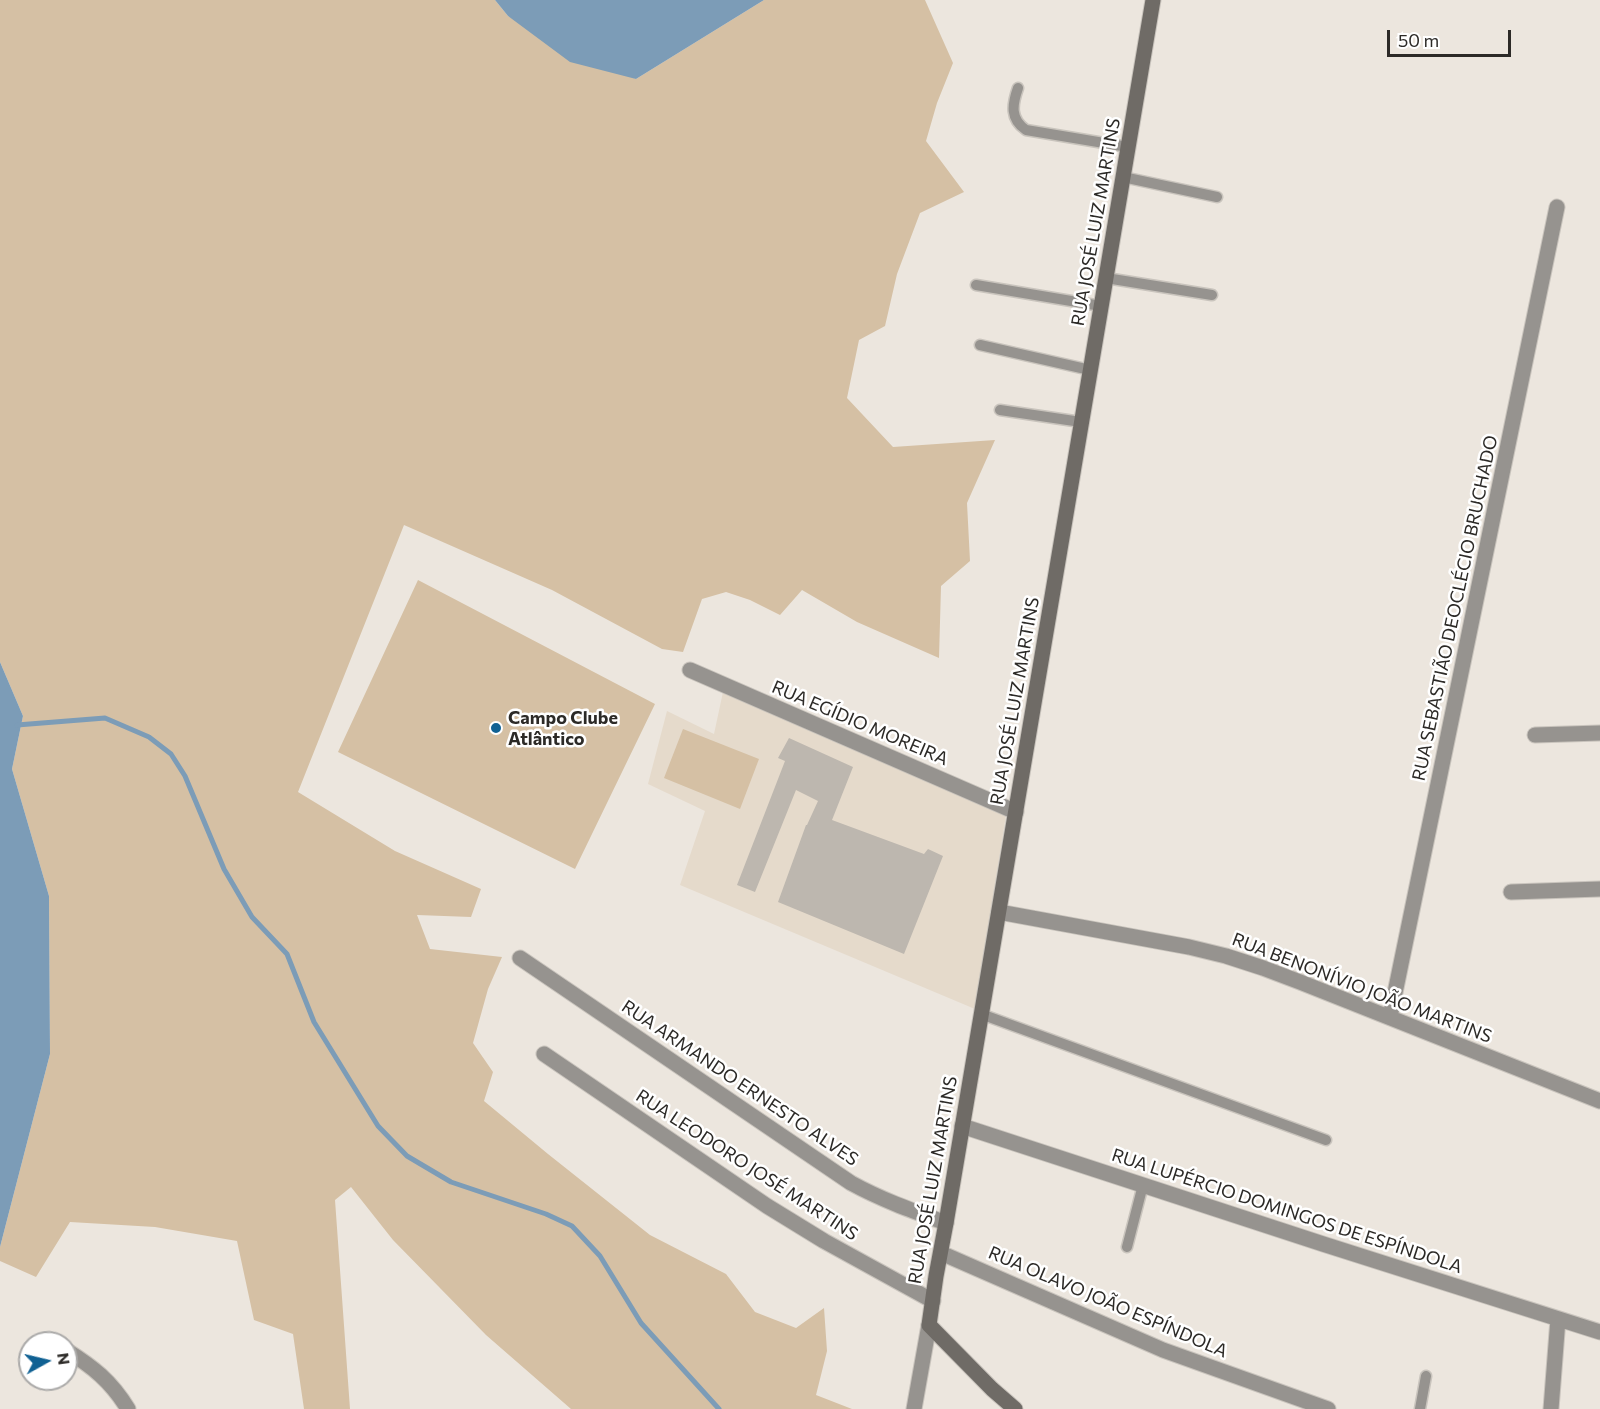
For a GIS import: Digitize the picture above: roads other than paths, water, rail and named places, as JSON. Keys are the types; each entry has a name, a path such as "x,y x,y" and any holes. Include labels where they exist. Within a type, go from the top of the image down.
{"main road":[{"name":"RUA JOSÉ LUIZ MARTINS","path":"929,1324 1153,0"},
{"path":"929,1324 992,1389 1015,1409"}],"street":[{"name":"RUA SEBASTIÃO DEOCLÉCIO BRUCHADO","path":"1390,1017 1557,207"},
{"name":"RUA EGÍDIO MOREIRA","path":"690,670 1016,812"},
{"path":"1535,735 1600,733"},
{"path":"1510,892 1600,889"},
{"name":"RUA BENONÍVIO JOÃO MARTINS","path":"999,912 1226,956 1390,1017 1600,1101"},
{"name":"RUA ARMANDO ERNESTO ALVES","path":"520,958 851,1183 895,1205 946,1223"},
{"name":"RUA LEODORO JOSÉ MARTINS","path":"544,1054 767,1206 824,1241 933,1301"},
{"name":"RUA LUPÉRCIO DOMINGOS DE ESPÍNDOLA","path":"962,1126 1600,1332"},
{"name":"RUA OLAVO JOÃO ESPÍNDOLA","path":"941,1253 1163,1350 1328,1409"},
{"path":"1551,1409 1558,1319"},
{"name":"RUA JOSÉ LUIZ MARTINS","path":"914,1409 929,1324"},
{"path":"78,1357 106,1379 120,1395 128,1409"}],"lane":[{"path":"1018,88 1013,103 1013,112 1019,125 1026,130 1128,147"},
{"path":"1123,177 1217,196"},
{"path":"1106,278 1212,295"},
{"path":"976,285 1101,306"},
{"path":"980,345 1090,370"},
{"path":"1000,410 1082,422"},
{"path":"981,1014 1326,1140"},
{"path":"1127,1247 1143,1185"},
{"path":"1420,1409 1426,1376"}],"water":[{"path":"495,0 764,0 636,79 570,62 508,16"},
{"path":"0,662 23,716 12,769 49,896 50,1054 0,1247"}],"waterway":[{"path":"17,725 105,718 149,737 171,754 185,776 224,869 252,917 287,954 314,1022 378,1126 407,1156 451,1182 546,1214 572,1226 600,1256 641,1323 719,1409"}],"place":[{"name":"Campo Clube Atlântico","path":"496,728"}]}
